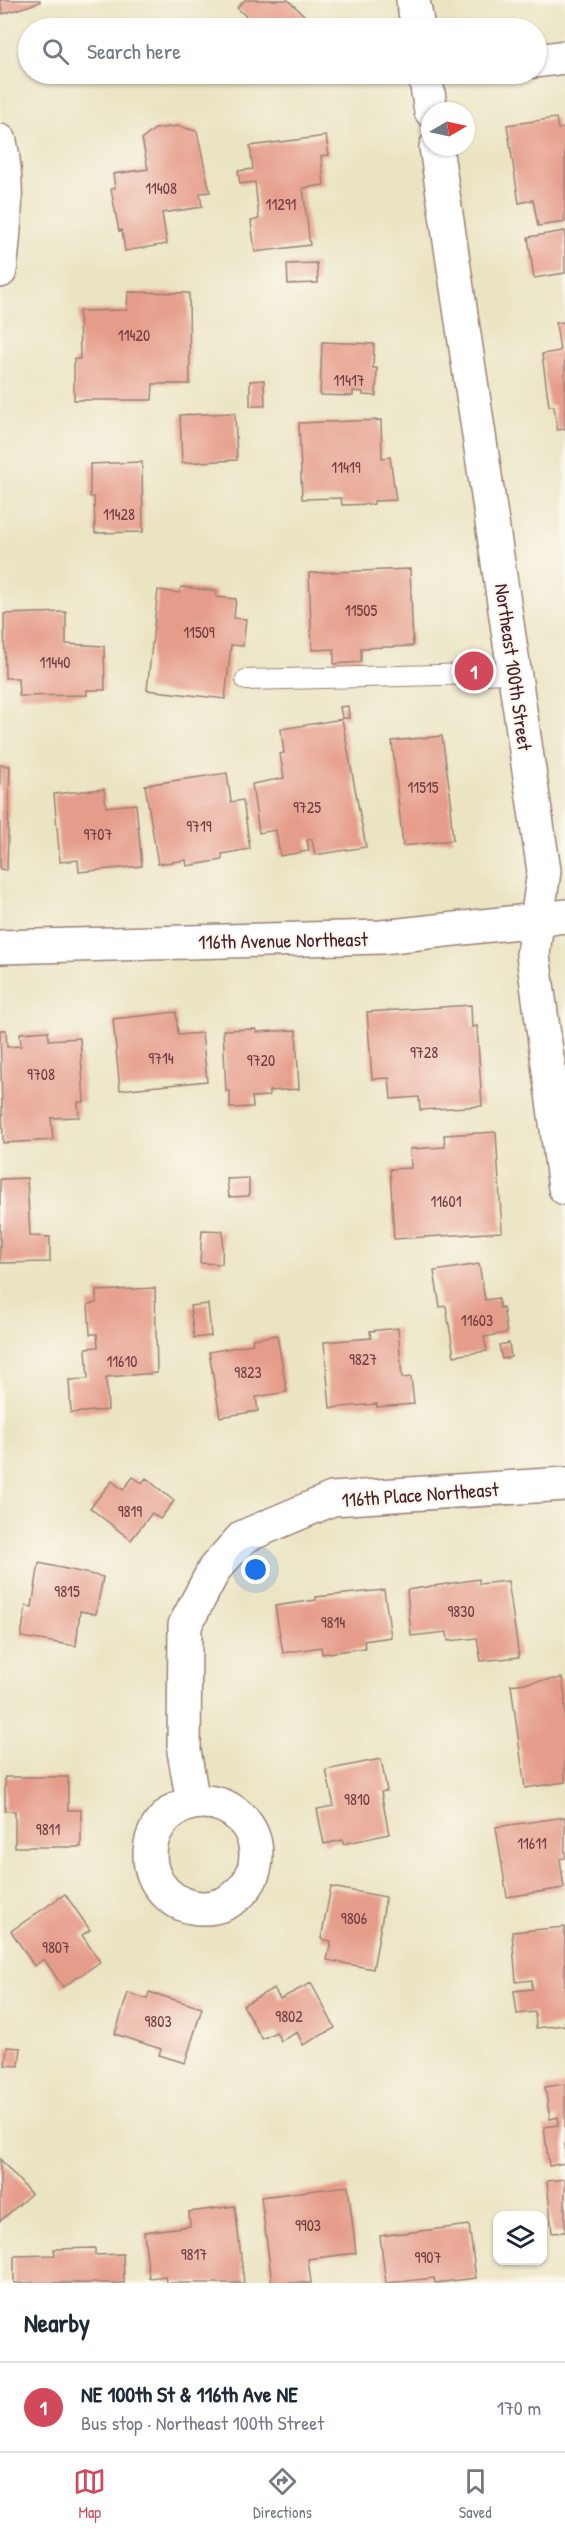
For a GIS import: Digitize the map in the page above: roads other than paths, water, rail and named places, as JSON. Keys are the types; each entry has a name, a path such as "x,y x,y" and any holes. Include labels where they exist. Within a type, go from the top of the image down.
{"street":[{"path":"413,0 416,18"},
{"path":"547,60 565,57"},
{"path":"431,84 431,102"},
{"path":"0,141 4,161 7,215 0,271"},
{"name":"Northeast 100th Street","path":"437,156 551,918 533,956 565,1188"},
{"name":"116th Avenue Northeast","path":"0,947 382,937 551,918"},
{"name":"116th Place Northeast","path":"193,1802 184,1751 185,1625 215,1568 243,1537 332,1499 565,1484"}],"lane":[{"path":"246,680 515,673"}],"place":[{"name":"NE 100th St & 116th Ave NE","path":"474,671"}]}
